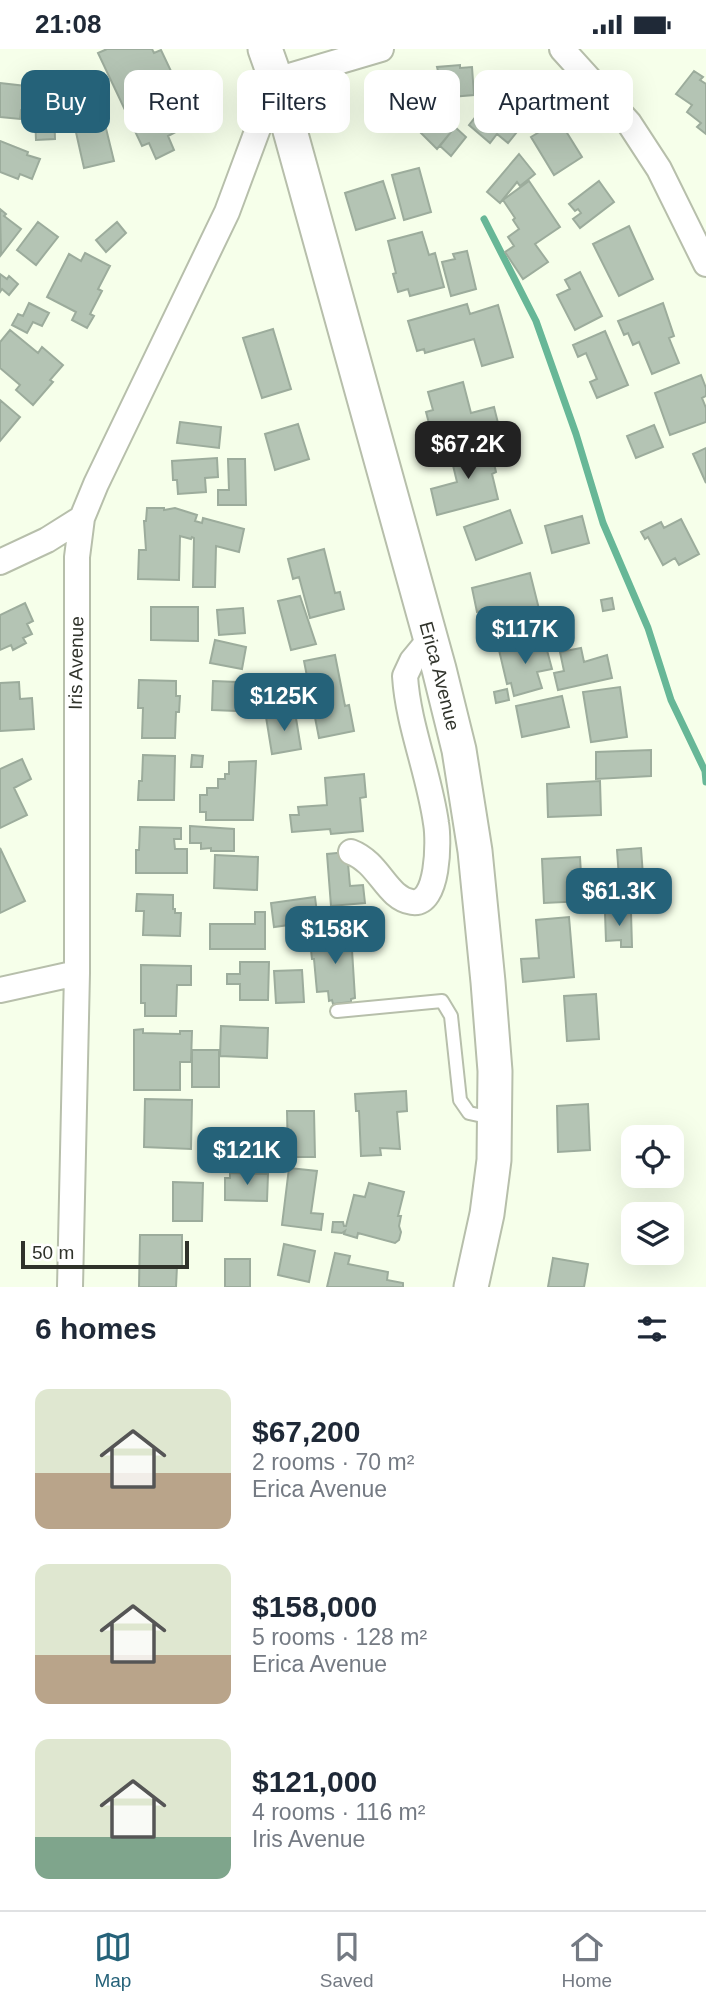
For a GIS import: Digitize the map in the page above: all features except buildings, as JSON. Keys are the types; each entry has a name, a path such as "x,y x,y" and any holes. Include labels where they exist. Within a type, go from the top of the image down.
{"street":[{"name":"Erica Avenue","path":"265,49 272,70"},
{"path":"310,70 381,49"},
{"path":"562,49 629,123 659,169 706,264"},
{"name":"Iris Avenue","path":"70,1287 77,973 77,557 82,518 108,457 227,212 256,133"},
{"name":"Erica Avenue","path":"291,133 431,639 459,750 475,851 488,982 496,1119 487,1214 471,1287"},
{"path":"0,562 47,540 82,518"},
{"path":"351,852 364,857 400,897 413,902 420,901 430,890 434,879 437,825 405,676 412,661 431,639"},
{"path":"0,990 77,973"}],"lane":[{"path":"337,1011 442,1001 451,1016 460,1100 469,1113 496,1119"}],"waterway":[{"path":"484,219 536,321 576,434 603,523 648,628 671,700 705,771 706,782"}]}
